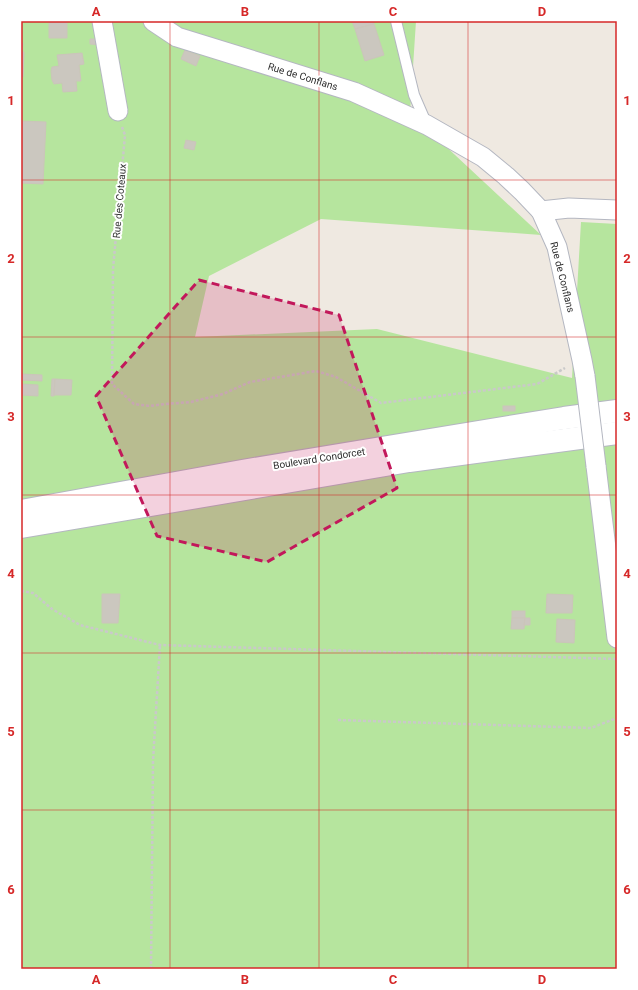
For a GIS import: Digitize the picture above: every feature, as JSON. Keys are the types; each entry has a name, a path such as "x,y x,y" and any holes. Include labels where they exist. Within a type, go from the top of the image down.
{"main road":[{"name":"Boulevard Condorcet","path":"21,511 265,467 564,418 617,411"},
{"name":"Boulevard Condorcet","path":"21,527 410,461 617,433"}],"street":[{"path":"102,21 118,111"},
{"name":"Rue de Conflans","path":"153,21 177,37 354,92 427,125 483,157 522,190 541,211 557,247 585,376 617,638"},
{"path":"541,211 569,208 617,210"}],"lane":[{"path":"396,21 414,95 427,125"}],"path":[{"name":"Rue des Coteaux","path":"118,111 125,135 113,269 112,384 134,404 150,406 191,402 223,394 250,382 316,371 336,377 381,402 537,384 567,367"},
{"path":"21,591 33,593 52,609 80,625 160,645 617,659"},
{"path":"151,969 152,761 160,645"},
{"path":"338,720 591,728 617,718"}],"highlighted area":[{"path":"199,280 339,315 397,488 267,562 157,536 96,396"}],"green space":[{"path":"21,21 416,21 410,113 541,235 321,219 209,276 195,337 377,329 572,378 581,222 617,224 617,969 21,969"}],"building":[{"path":"49,21 67,21 67,38 49,38"},
{"path":"352,21 373,21 374,24 355,29"},
{"path":"374,24 384,55 365,61 355,29"},
{"path":"90,39 99,39 100,45 90,44"},
{"path":"21,43 23,43 22,52 24,52 23,77 21,77"},
{"path":"185,50 200,56 196,66 181,59"},
{"path":"82,53 84,64 79,65 81,81 76,81 77,91 63,92 62,83 54,84 52,80 52,67 59,66 57,55"},
{"path":"21,121 46,122 43,184 21,183"},
{"path":"186,140 196,142 194,150 184,148"},
{"path":"21,374 42,375 42,381 21,380"},
{"path":"52,379 55,379 54,396 51,396"},
{"path":"55,379 72,380 71,395 54,395"},
{"path":"21,384 38,385 38,396 21,395"},
{"path":"503,406 515,406 515,411 503,411"},
{"path":"102,594 120,594 118,623 102,623"},
{"path":"547,594 573,595 572,613 546,613"},
{"path":"512,611 525,611 525,618 512,618"},
{"path":"512,618 525,618 524,629 511,629"},
{"path":"525,618 530,618 530,625 524,625"},
{"path":"557,619 575,620 574,643 556,642"}]}
